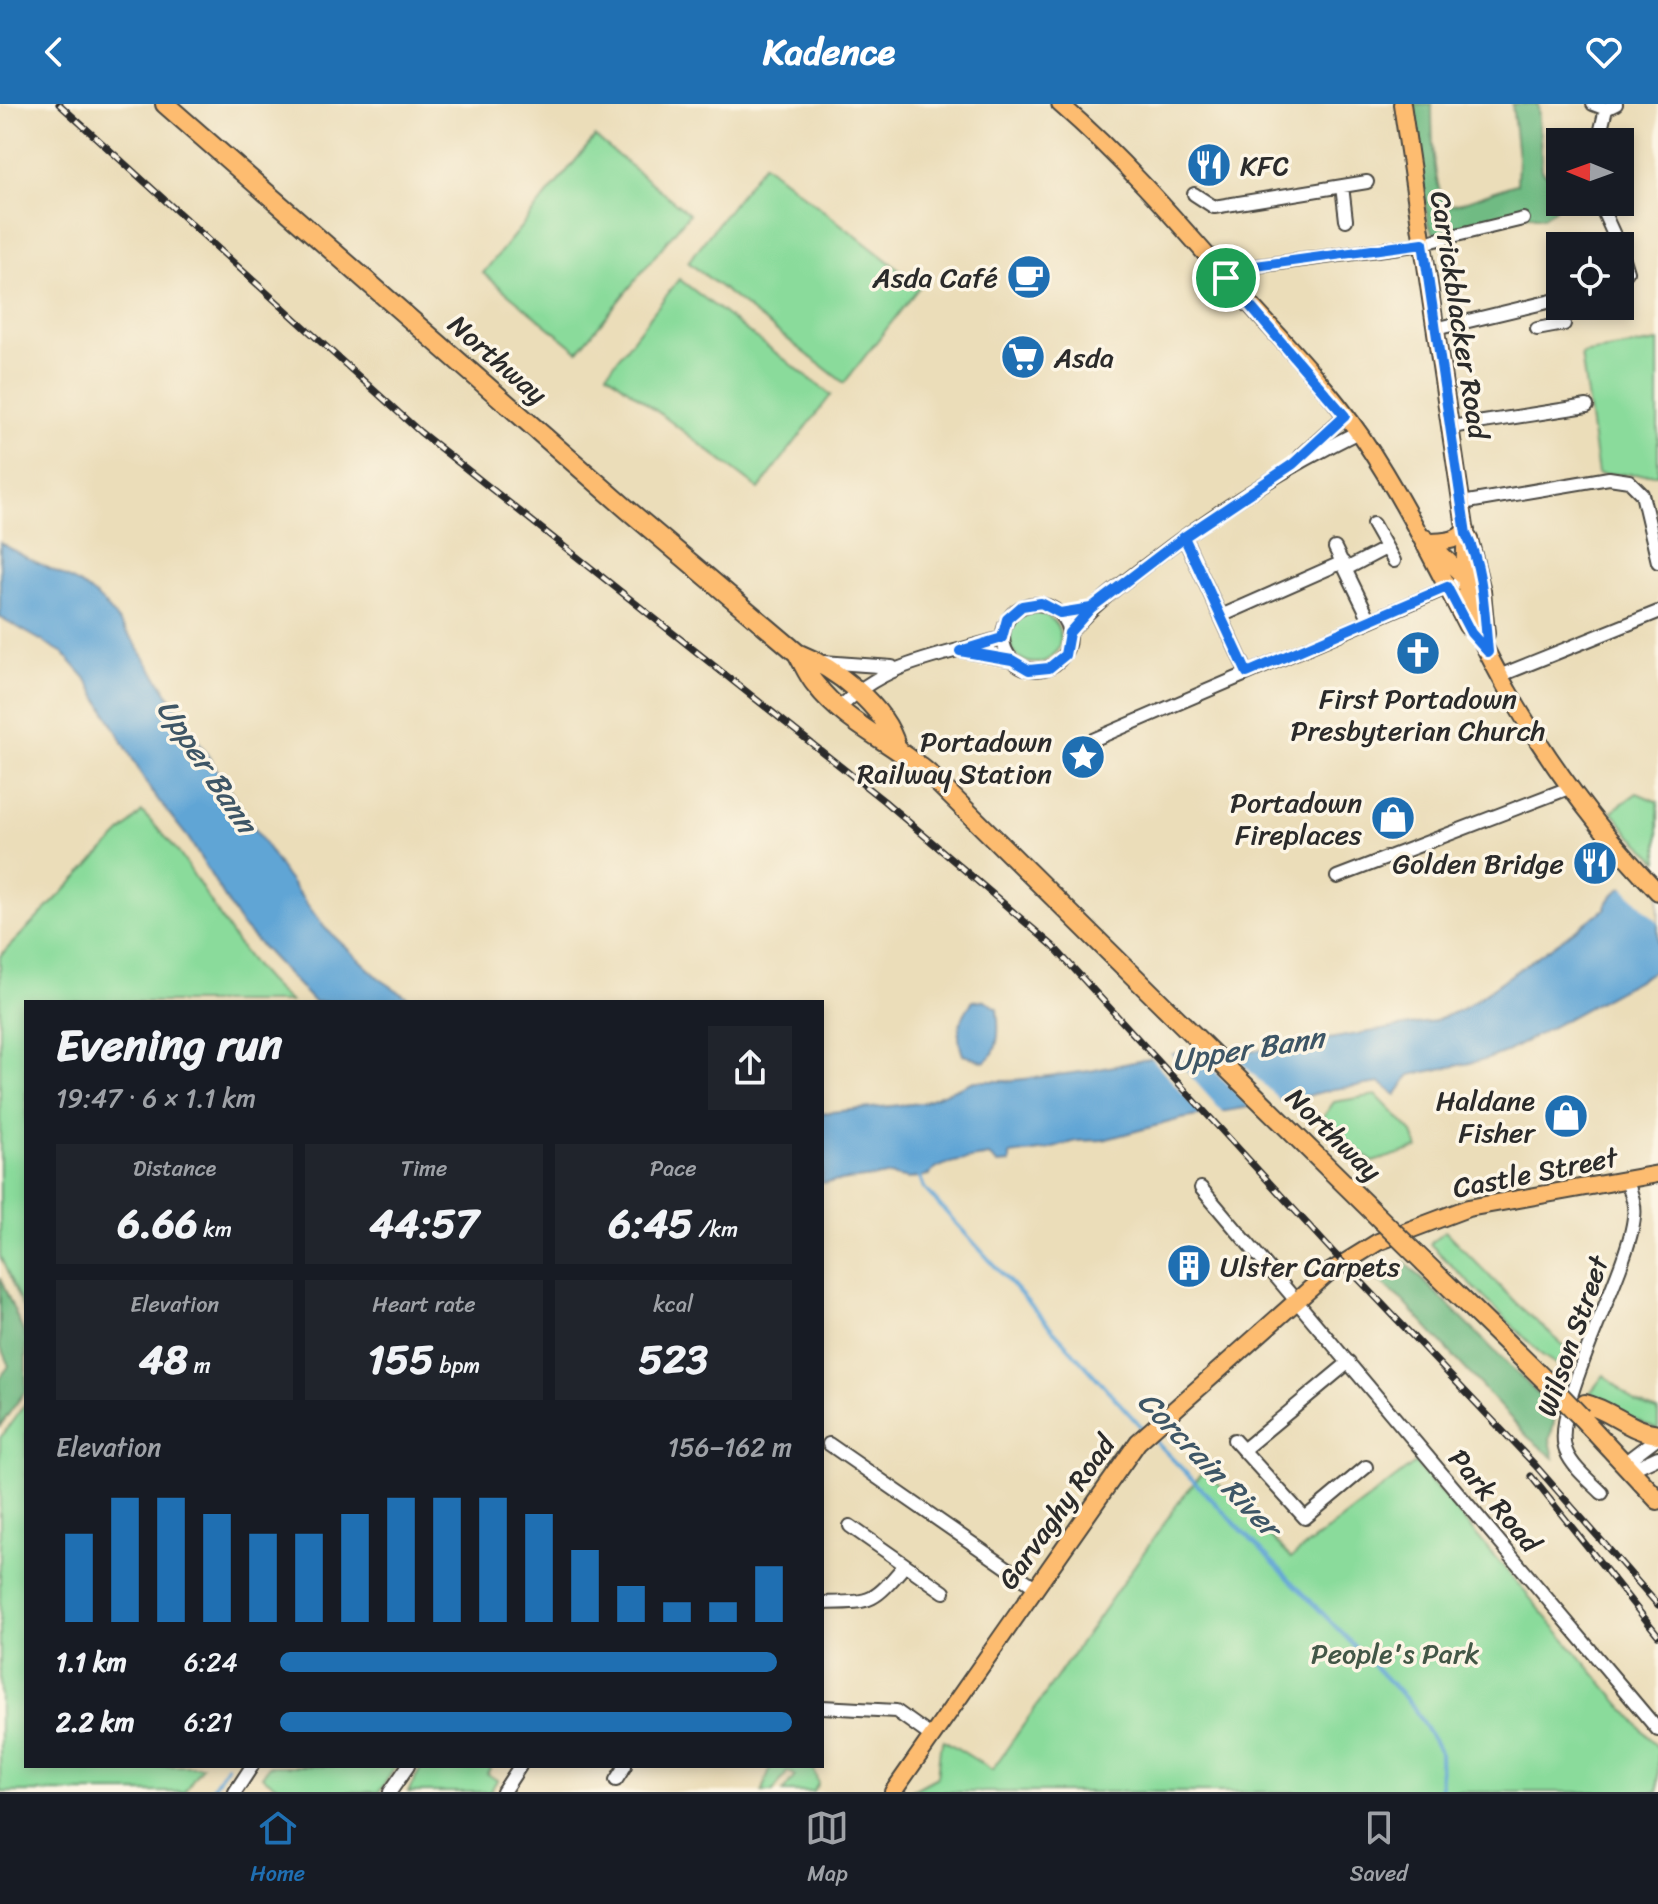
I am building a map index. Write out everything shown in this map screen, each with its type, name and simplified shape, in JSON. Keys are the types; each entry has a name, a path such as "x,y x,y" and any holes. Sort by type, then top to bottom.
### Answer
{"highway":[{"name":"Northway","path":"165,104 628,510 797,653 820,662 855,692 891,726 896,746"},
{"name":"Northway","path":"797,653 816,686 876,738 896,746 1561,1396 1583,1411 1627,1467 1658,1500"},
{"path":"1583,1411 1601,1408 1632,1428 1658,1435"}],"main road":[{"path":"1060,104 1104,144 1226,278 1358,432 1471,633 1488,652"},
{"name":"Carrickblacker Road","path":"1402,104 1466,532 1465,580"},
{"path":"1415,529 1465,580 1482,591"},
{"path":"1430,542 1449,541 1466,532"},
{"name":"Carrickblacker Road","path":"1466,532 1474,551 1482,591 1488,652"},
{"path":"1465,580 1469,605 1499,676 1569,788 1622,857 1658,892"},
{"name":"Castle Street","path":"1422,1223 1511,1198 1658,1174"},
{"name":"Garvaghy Road","path":"893,1792 1138,1442 1296,1299 1364,1250 1422,1223"}],"street":[{"path":"1601,128 1605,106"},
{"path":"1194,194 1214,207 1367,182"},
{"path":"1342,186 1346,220"},
{"path":"1226,278 1241,268 1423,243 1523,219"},
{"path":"1435,329 1546,304"},
{"path":"1549,320 1550,327"},
{"path":"1451,427 1587,406"},
{"path":"1293,464 1345,416"},
{"path":"960,651 1012,660 1029,670 1049,668 1065,655 1069,633 1091,608 1184,537 1293,464 1358,432"},
{"path":"1462,503 1609,478 1629,481 1642,494 1658,562"},
{"path":"1373,524 1394,561"},
{"path":"1184,537 1247,673"},
{"path":"1335,548 1370,620"},
{"path":"1221,616 1386,548"},
{"path":"1088,742 1465,580"},
{"path":"1012,660 1002,638 1007,619 1022,606 1041,603 1060,613 1091,608"},
{"path":"1499,676 1658,612"},
{"path":"1060,613 1069,633"},
{"path":"840,708 855,692 900,667 940,653 960,651 1002,638"},
{"path":"820,662 900,667"},
{"path":"1337,877 1569,788"},
{"name":"Wilson Street","path":"1602,1493 1567,1455 1563,1440 1580,1374 1631,1236 1635,1215 1627,1181"},
{"name":"Park Road","path":"1201,1188 1658,1730"},
{"path":"1349,1362 1239,1445 1305,1518 1366,1467"},
{"path":"1627,1467 1658,1435"},
{"path":"829,1444 1035,1587"},
{"path":"1627,1467 1658,1457"},
{"path":"850,1526 944,1592"},
{"path":"824,1603 866,1602 878,1597 905,1565"},
{"path":"824,1707 896,1711 931,1736"},
{"path":"235,1792 251,1768"},
{"path":"390,1792 407,1768"},
{"path":"503,1792 519,1768"},
{"path":"616,1780 624,1768"}],"green space":[{"path":"1412,104 1432,104 1436,173 1447,206 1517,184 1518,157 1512,104 1538,104 1542,171 1546,176 1546,215 1514,213 1496,223 1434,234 1428,224"},
{"path":"595,137 689,214 578,351 483,273"},
{"path":"764,164 920,286 844,383 688,262"},
{"path":"679,279 831,395 759,489 607,373"},
{"path":"1658,342 1658,474 1598,474 1581,354"},
{"path":"1035,613 1053,620 1060,638 1053,656 1035,663 1017,656 1010,638 1017,620"},
{"path":"1637,793 1658,802 1658,861 1612,811"},
{"path":"142,812 179,853 244,953 288,1000 24,1000 24,1310 0,1256 0,956"},
{"path":"1376,1095 1413,1133 1418,1148 1373,1162 1321,1120 1334,1102"},
{"path":"1445,1231 1518,1305 1569,1350 1573,1366 1565,1370 1542,1355 1430,1244"},
{"path":"1405,1262 1556,1412 1550,1440 1554,1458 1528,1437 1403,1301 1365,1270"},
{"path":"0,1278 24,1333 24,1393 0,1426 0,1378 9,1366 0,1346"},
{"path":"1604,1375 1636,1403 1658,1411 1658,1430 1602,1405 1590,1393"},
{"path":"24,1406 24,1768 201,1768 184,1792 0,1792 0,1438"},
{"name":"People's Park","path":"1415,1463 1658,1748 1658,1792 909,1792 937,1777 940,1748 944,1740 992,1770 1183,1496 1205,1470 1291,1558"},
{"path":"268,1768 395,1768 379,1792 285,1792 262,1776"},
{"path":"421,1768 491,1768 487,1774 497,1780 490,1792 408,1792"},
{"path":"770,1768 814,1768 818,1784 813,1792 783,1792 795,1776 788,1771 773,1792 762,1792"}],"water":[{"name":"Upper Bann","path":"0,542 72,580 104,604 133,640 285,875 325,928 380,979 412,1000 312,1000 242,926 189,839 151,791 88,681 63,653 0,617"},
{"path":"1658,871 1658,969 1508,1051 1485,1060 1410,1075 1396,1095 1380,1083 1333,1089 1295,1099 1181,1119 1103,1140 1076,1141 1047,1150 1010,1155 1010,1163 998,1164 989,1156 949,1163 929,1175 909,1179 889,1175 824,1183 824,1113 921,1103 974,1081 1007,1081 1090,1071 1177,1053 1186,1064 1190,1061 1190,1052 1264,1050 1434,1021 1464,1008 1605,909 1613,895 1634,881"},
{"path":"985,1000 997,1008 998,1030 994,1051 985,1062 963,1055 959,1033 964,1014 973,1001"}],"pier":[{"path":"1658,867 1658,922 1622,886 1627,880"},
{"path":"1225,1046 1284,1105 1254,1111 1191,1048"},
{"path":"1167,1050 1226,1116 1205,1119 1147,1053"}],"waterway":[{"name":"Corcrain River","path":"920,1177 924,1188 1143,1429"},
{"name":"Corcrain River","path":"1149,1435 1412,1705 1440,1752 1441,1792"},
{"path":"210,1792 226,1768"}],"railway":[{"path":"59,104 420,432 884,801 1053,946 1333,1252 1535,1465 1658,1605"},
{"path":"1531,1476 1658,1635"}],"place":[{"name":"KFC","path":"1209,165"},
{"name":"Asda Café","path":"1029,277"},
{"name":"Asda","path":"1023,357"},
{"name":"First Portadown Presbyterian Church","path":"1418,653"},
{"name":"Portadown Railway Station","path":"1083,757"},
{"name":"Portadown Fireplaces","path":"1393,818"},
{"name":"Golden Bridge","path":"1595,863"},
{"name":"Haldane Fisher","path":"1566,1116"},
{"name":"Ulster Carpets","path":"1189,1266"}],"route":[{"path":"1226,278 1241,268 1423,243 1466,534 1474,551 1482,591 1488,652 1471,633 1447,587 1247,673 1184,537 1091,608 1069,633 1065,655 1049,668 1029,670 1012,660 960,651 1002,638 1007,619 1014,611 1031,603 1050,606 1060,613 1091,608 1184,537 1210,518 1293,464 1345,416 1226,278"}]}
